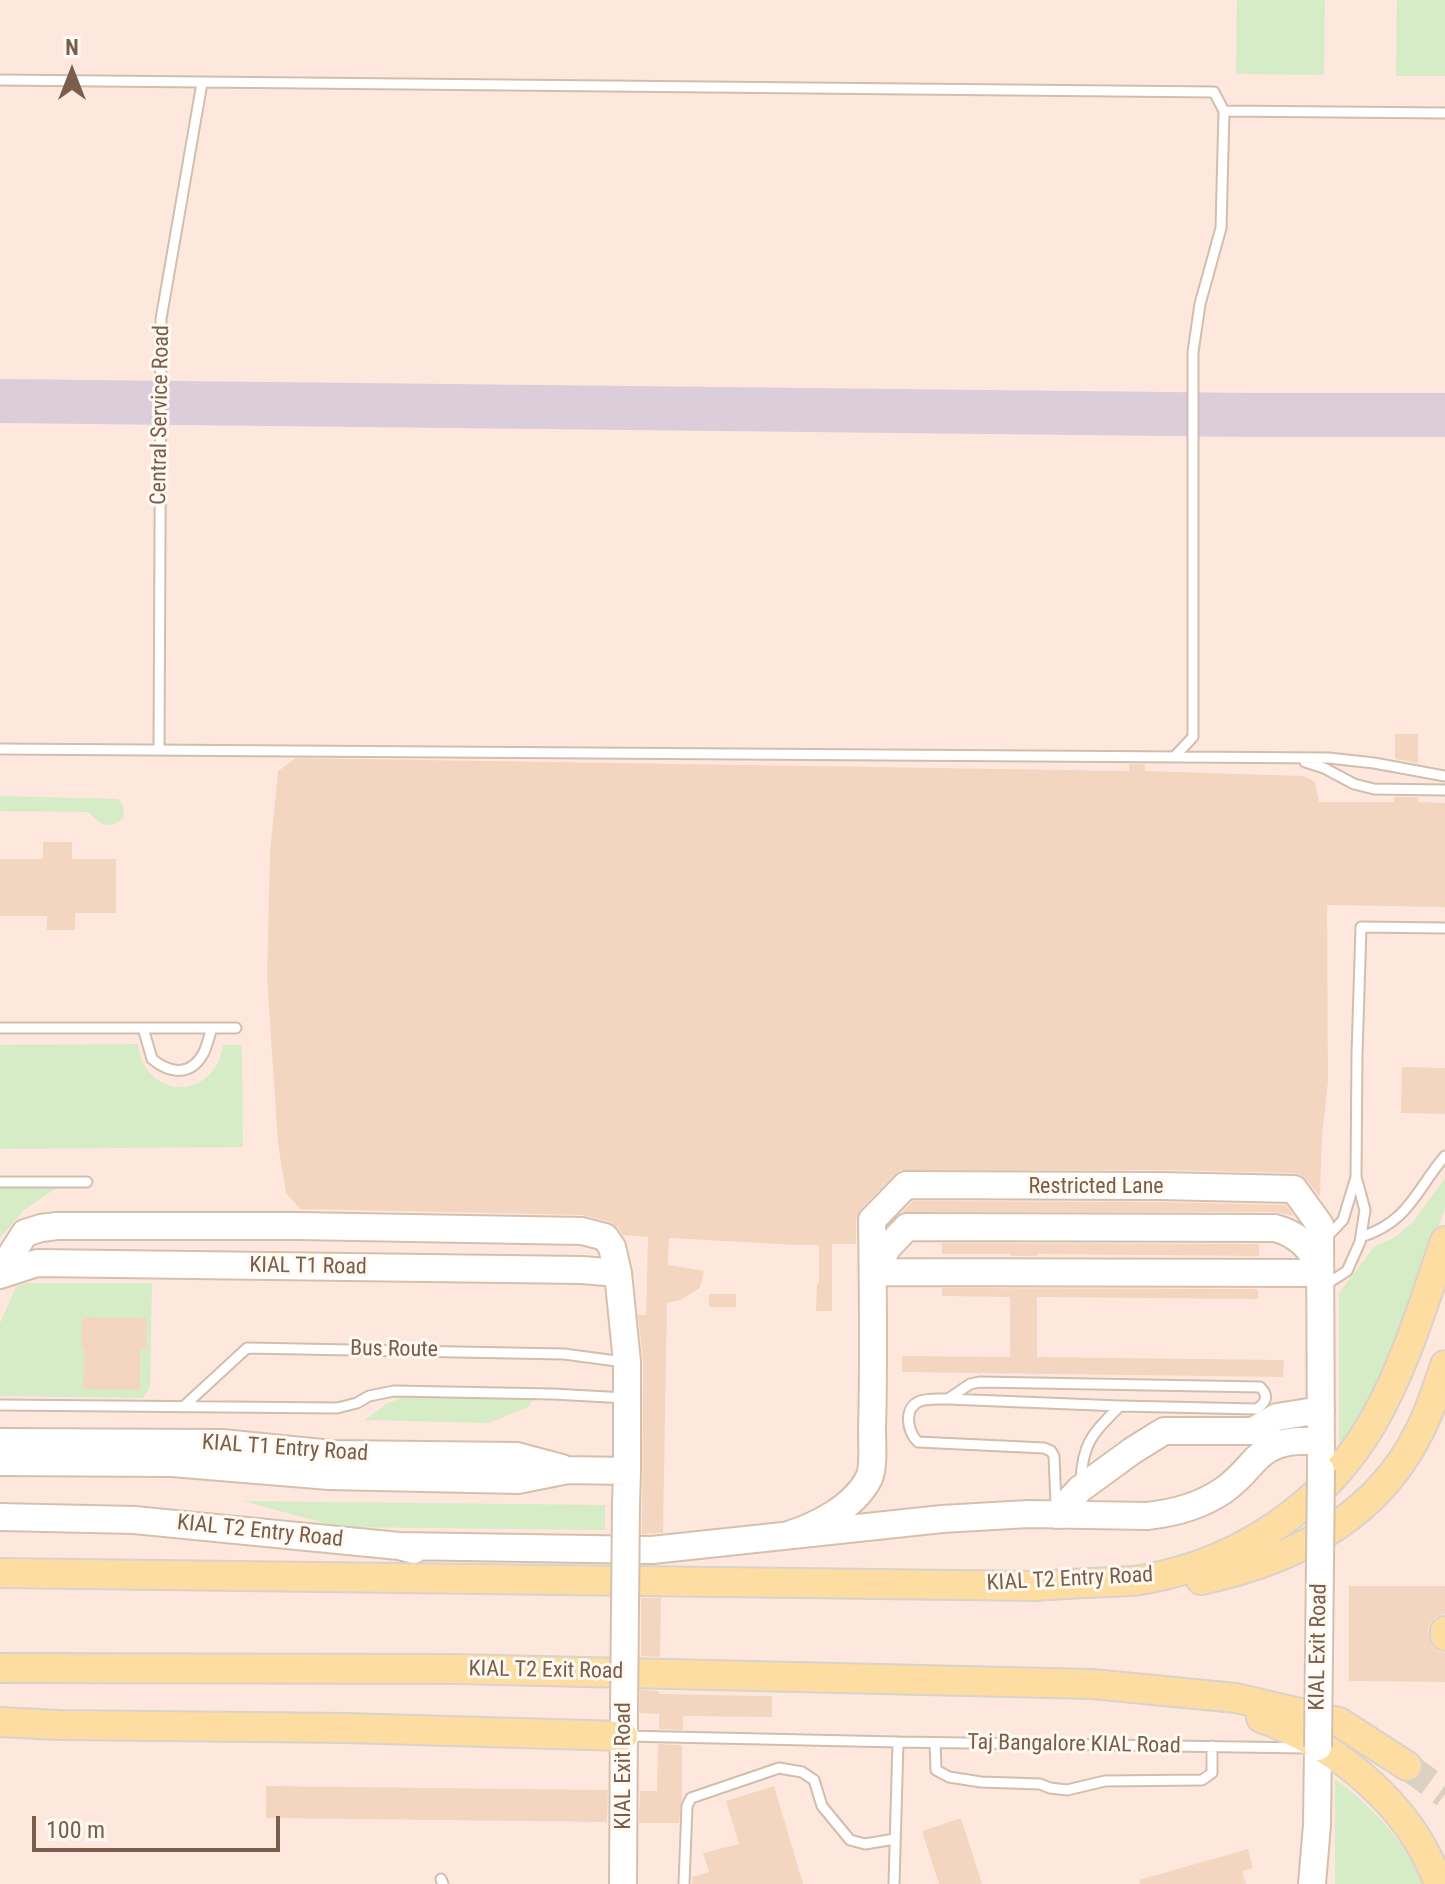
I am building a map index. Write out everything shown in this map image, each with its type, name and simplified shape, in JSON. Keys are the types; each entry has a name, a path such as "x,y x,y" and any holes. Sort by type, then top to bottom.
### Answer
{"main road":[{"name":"Restricted Lane","path":"873,1272 872,1220 906,1185 1294,1189 1320,1225 1321,1410"},
{"name":"KIAL T1 Road","path":"57,1226 582,1231 605,1237 615,1260 582,1270 37,1263 0,1273 25,1233 57,1226"},
{"path":"785,1536 832,1516 860,1491 871,1476 873,1272 888,1247 907,1227 1275,1228 1303,1242 1314,1256 1320,1280 873,1272"},
{"name":"KIAL T2 Entry Road","path":"0,1573 1037,1586 1142,1580 1185,1570 1252,1541 1299,1508 1341,1468 1374,1421 1405,1356 1445,1241"},
{"path":"615,1260 627,1362 627,1471"},
{"path":"1037,1586 1123,1588 1191,1582 1256,1565 1309,1543 1350,1517 1383,1486 1408,1452 1427,1415 1445,1365"},
{"path":"1056,1515 1080,1489 1164,1431 1253,1431 1277,1417 1321,1410"},
{"name":"KIAL Exit Road","path":"1312,1884 1317,1825 1321,1410"},
{"path":"399,1546 652,1550 942,1519 1147,1516 1182,1510 1213,1497 1239,1478 1257,1458 1286,1441 1321,1441"},
{"name":"KIAL T1 Entry Road","path":"0,1442 222,1443 332,1454 517,1456 568,1470"},
{"name":"KIAL T1 Entry Road","path":"0,1462 172,1463 329,1476 518,1480 568,1470 627,1471"},
{"name":"KIAL Exit Road","path":"623,1884 627,1471"},
{"name":"KIAL T2 Entry Road","path":"0,1517 134,1520 399,1546 515,1581 652,1550"},
{"name":"KIAL T2 Exit Road","path":"0,1668 457,1669 1092,1684 1236,1698 1339,1722 1407,1766"},
{"name":"KIAL T2 Exit Road","path":"1092,1684 1262,1718 1310,1739 1353,1769 1390,1805 1416,1840 1439,1884"},
{"path":"0,1722 346,1728 624,1723"}],"lane":[{"path":"0,80 1214,92 1224,111 1221,228 1200,304 1193,352 1193,737 1174,757"},
{"name":"Central Service Road","path":"159,750 161,319 202,83"},
{"path":"1224,111 1445,113"},
{"path":"0,749 1329,758 1445,776"},
{"path":"1290,758 1374,789 1445,790"},
{"path":"1320,1280 1347,1271 1361,1237 1365,1210 1356,1177 1361,927 1445,928"},
{"path":"0,1028 236,1028"},
{"path":"143,1028 152,1059 170,1070 184,1071 203,1055 212,1028"},
{"path":"1361,1237 1385,1227 1405,1212 1445,1156"},
{"path":"1320,1244 1343,1220 1356,1177"},
{"path":"0,1182 87,1182"},
{"name":"Bus Route","path":"183,1407 247,1348 564,1354 627,1362"},
{"path":"948,1399 970,1384 980,1382 1260,1387 1264,1391 1266,1398 1263,1405 1256,1409 948,1399 918,1402 912,1409 908,1420 910,1434 918,1442 1044,1448 1051,1451 1054,1456 1056,1515"},
{"name":"Bus Route","path":"0,1405 337,1408 394,1391 627,1398"},
{"path":"1080,1489 1085,1449 1092,1435 1120,1406"},
{"name":"Taj Bangalore KIAL Road","path":"624,1723 898,1742 1318,1748"},
{"path":"894,1884 898,1742"},
{"name":"Taj Bangalore KIAL Road","path":"935,1743 936,1770 949,1777 981,1782 1040,1784 1067,1790 1105,1781 1202,1780 1212,1773 1212,1746"},
{"path":"684,1884 687,1806 691,1798 779,1768 802,1772 814,1780 822,1806 850,1840 865,1844 895,1839"}],"shaded area":[{"path":"0,0 1445,0 1445,1884 0,1884"}],"green space":[{"path":"1237,0 1325,0 1324,75 1236,74"},
{"path":"1397,0 1445,0 1445,76 1396,76"},
{"path":"0,796 118,799 123,805 124,818 109,825 101,823 88,812 0,811"},
{"path":"138,1044 143,1063 153,1076 166,1084 180,1087 195,1084 208,1076 218,1063 223,1045 242,1045 243,1147 0,1149 0,1045"},
{"path":"1445,1178 1445,1207 1432,1249 1372,1406 1339,1447 1339,1293 1375,1246 1394,1238 1413,1222"},
{"path":"0,1188 56,1188 23,1211 0,1238"},
{"path":"26,1283 152,1283 150,1387 143,1398 0,1396 0,1323 16,1287"},
{"path":"408,1395 534,1398 528,1407 489,1423 365,1420 386,1404"},
{"path":"243,1501 605,1505 605,1530 339,1527"},
{"path":"1335,1779 1387,1826 1427,1884 1335,1884"}],"building":[{"path":"1395,734 1418,734 1418,763 1395,759"},
{"path":"296,758 1129,771 1129,764 1145,764 1145,771 1304,776 1315,782 1319,802 1394,802 1394,797 1418,797 1418,802 1445,803 1445,907 1327,905 1328,1082 1320,1197 1306,1179 1294,1173 900,1170 860,1210 856,1220 856,1244 832,1244 832,1311 816,1311 819,1245 669,1238 668,1265 704,1271 700,1288 680,1300 667,1303 663,1533 642,1534 643,1362 638,1315 646,1315 648,1237 623,1235 610,1222 583,1215 300,1209 286,1193 278,1144 267,977 270,852 278,771"},
{"path":"43,842 72,842 72,859 116,859 116,913 75,913 75,930 47,930 47,916 0,916 0,859 43,859"},
{"path":"1402,1067 1445,1068 1445,1114 1401,1113"},
{"path":"913,1201 1286,1205 1294,1216 1275,1212 902,1212"},
{"path":"942,1243 1259,1244 1259,1256 942,1254"},
{"path":"942,1288 1258,1289 1258,1299 1037,1297 1037,1357 1284,1360 1283,1377 902,1372 902,1356 1010,1357 1010,1297 942,1296"},
{"path":"709,1294 736,1294 736,1307 709,1307"},
{"path":"82,1317 147,1318 146,1348 140,1348 140,1390 83,1389"},
{"path":"1349,1586 1445,1586 1445,1614 1430,1623 1428,1631 1431,1645 1445,1653 1445,1682 1349,1681"},
{"path":"641,1598 661,1598 660,1657 641,1656"},
{"path":"640,1690 659,1691 659,1694 772,1696 772,1717 683,1716 683,1730 659,1729 659,1714 639,1713"},
{"path":"658,1744 682,1745 679,1823 639,1823 640,1791 657,1791"},
{"path":"266,1786 608,1790 607,1822 266,1818"},
{"path":"774,1786 803,1884 692,1884 692,1877 709,1872 703,1853 739,1844 726,1801"},
{"path":"961,1818 982,1884 939,1884 922,1831"},
{"path":"1248,1849 1253,1868 1242,1871 1246,1884 1140,1884 1139,1880"}],"taxiway":[{"path":"0,401 1445,415"}],"tunnel":[{"path":"1407,1766 1445,1794"}]}
